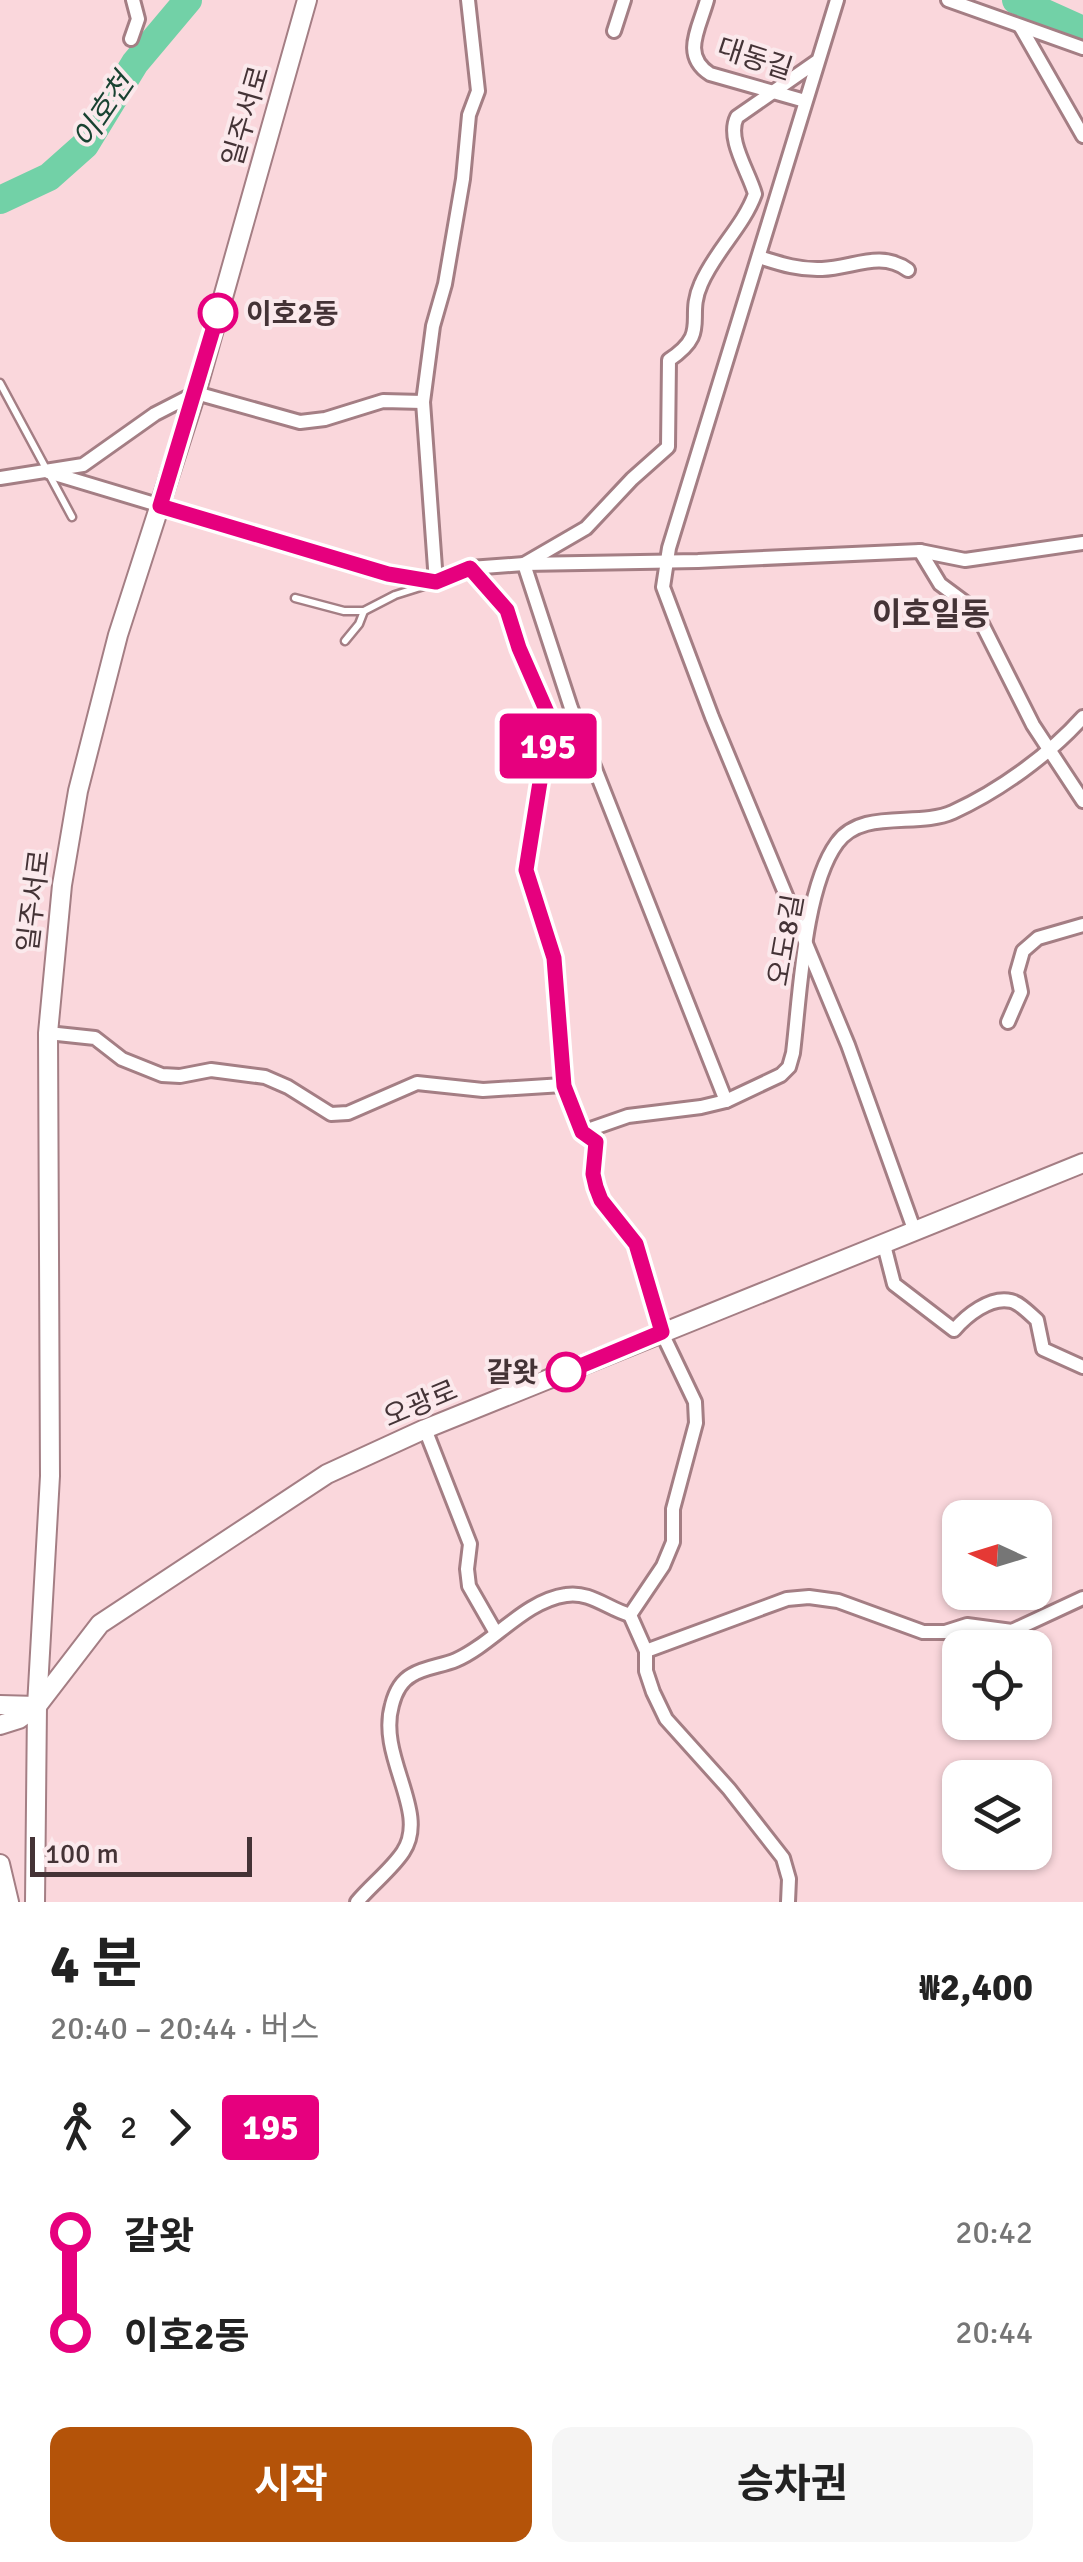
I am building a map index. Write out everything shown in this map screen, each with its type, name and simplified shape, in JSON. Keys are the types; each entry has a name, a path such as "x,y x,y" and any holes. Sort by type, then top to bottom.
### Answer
{"main road":[{"name":"일주서로","path":"34,1902 37,1706 50,1476 48,1033 60,902 78,791 118,636 196,393 308,0"},
{"name":"오광로","path":"37,1706 100,1624 328,1474 662,1332 1083,1164"},
{"path":"0,1705 37,1706"},
{"path":"0,1725 19,1719 37,1706"},
{"path":"0,1864 9,1902"}],"street":[{"path":"131,39 138,19 134,0"},
{"path":"436,582 423,402 433,326 445,284 464,178 469,115 478,90 468,0"},
{"path":"614,32 624,0"},
{"name":"대동길","path":"706,0 692,52 697,66 710,74 804,101"},
{"path":"837,0 666,562 662,588 848,1044 916,1232"},
{"path":"948,0 1083,48"},
{"path":"1020,26 1083,136"},
{"path":"524,564 586,528 632,478 668,447 668,360 686,348 694,336 698,288 754,198 748,169 733,137 733,124 737,117 816,62"},
{"path":"754,198 775,203"},
{"path":"759,257 793,268 826,269 876,259 900,264 908,270"},
{"path":"0,478 48,472 94,460 155,414 196,393 300,422 326,420 383,400 423,402"},
{"path":"48,472 388,574 436,582 470,568 524,564 920,551 965,560 1083,543"},
{"path":"920,551 940,584 975,610 1032,726 1083,801"},
{"path":"524,564 571,708 726,1101"},
{"path":"470,568 507,610 550,719 526,870 554,958 564,1086 582,1132 596,1142 593,1174 601,1200 636,1244 662,1332 695,1402 696,1424 673,1510 673,1542 663,1566 630,1615"},
{"name":"오도8길","path":"582,1132 628,1116 726,1101 781,1075 789,1067 806,946 827,860 848,832 884,821 930,819 951,813 1002,783 1066,737 1083,717"},
{"path":"1008,1022 1021,992 1016,972 1022,951 1038,938 1083,926"},
{"path":"48,1033 95,1038 122,1059 162,1075 212,1070 265,1078 331,1114 348,1113 416,1083 483,1090 564,1086"},
{"path":"884,1245 894,1284 954,1330 983,1306 1013,1301 1038,1320 1043,1349 1083,1367"},
{"path":"425,1430 470,1544 466,1569 469,1586 496,1633"},
{"path":"357,1902 403,1852 411,1833 412,1814 391,1756 386,1726 400,1686 411,1675 456,1660 562,1595 583,1594 630,1615"},
{"path":"646,1651 786,1599 838,1601 923,1632 945,1632 967,1626 1012,1631 1083,1598"},
{"path":"630,1615 646,1651 652,1692 666,1719 729,1789 783,1858 789,1879 788,1902"}],"lane":[{"path":"0,383 72,517"},
{"path":"294,598 344,611 364,611 394,595 436,582"},
{"path":"346,641 364,611"}],"waterway":[{"name":"이호천","path":"0,200 49,177 85,145 135,63 188,0"},
{"name":"이호천","path":"1016,0 1083,30"}],"bus line":[{"name":"195","path":"218,313 160,506 388,574 436,582 470,568 507,610 550,719 526,870 554,958 564,1086 582,1132 596,1142 596,1187 601,1200 636,1244 662,1332 566,1372"}],"place":[{"name":"이호2동","path":"218,313"},
{"name":"갈왓","path":"566,1372"}],"district":[{"name":"이호일동","path":"931,614"}]}
